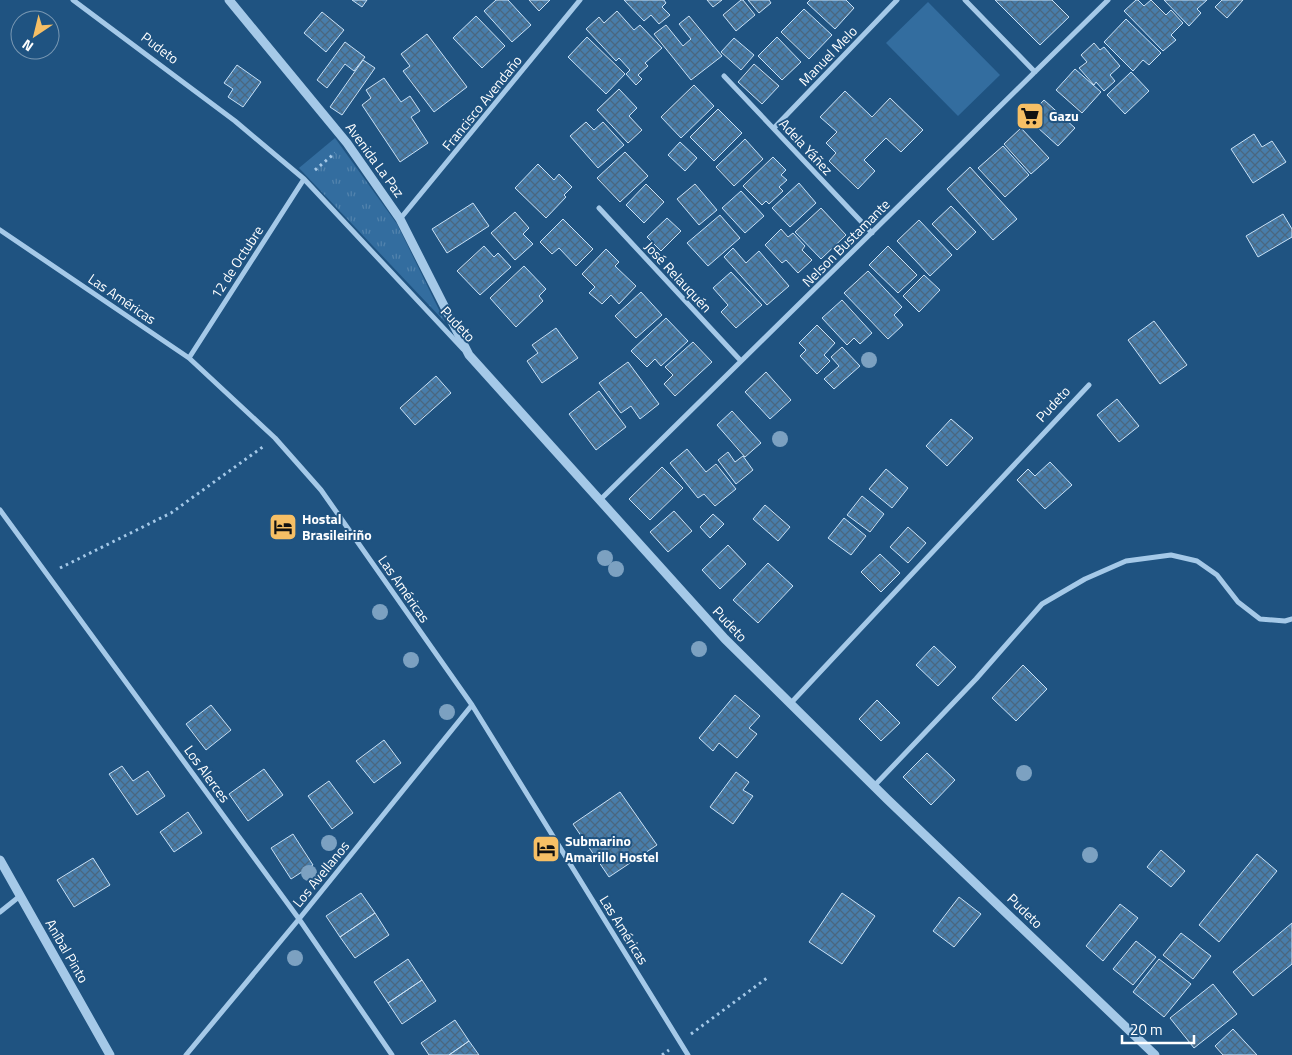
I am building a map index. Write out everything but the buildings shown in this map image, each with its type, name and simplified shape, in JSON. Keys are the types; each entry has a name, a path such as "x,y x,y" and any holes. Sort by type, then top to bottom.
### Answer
{"street":[{"name":"Pudeto","path":"73,0 235,121 304,179 469,355 725,639 874,786 1155,1055"},
{"name":"Avenida La Paz","path":"230,0 347,143 400,219 469,355"},
{"name":"Francisco Avendaño","path":"400,219 580,0"},
{"name":"Manuel Melo","path":"774,128 898,0"},
{"path":"966,0 1035,72"},
{"name":"Nelson Bustamante","path":"599,501 1108,0"},
{"name":"Adela Yáñez","path":"724,76 872,233"},
{"name":"12 de Octubre","path":"189,358 304,179"},
{"name":"José Relauquén","path":"599,208 741,361"},
{"name":"Las Américas","path":"1,233 189,358 275,438 321,490 472,706 688,1055"},
{"name":"Pudeto","path":"790,704 1089,385"},
{"name":"Los Alerces","path":"0,510 299,920 392,1055"},
{"path":"874,786 976,679 1042,604 1085,579 1126,562 1171,555 1197,561 1218,575 1238,602 1260,619 1285,621 1292,619"},
{"name":"Los Avellanos","path":"186,1055 299,920 472,706"},
{"name":"Aníbal Pinto","path":"0,860 110,1055"},
{"path":"0,912 20,896"}],"path":[{"path":"304,179 347,143"},
{"path":"48,574 171,513 275,438"},
{"path":"662,1055 767,978"}],"green space":[{"path":"928,2 1000,75 958,116 886,43"},
{"path":"335,138 397,224 445,322 299,168"}],"place":[{"name":"Gazu","path":"1030,116"},
{"name":"Hostal Brasileiriño","path":"283,527"},
{"name":"Submarino Amarillo Hostel","path":"546,849"}]}
